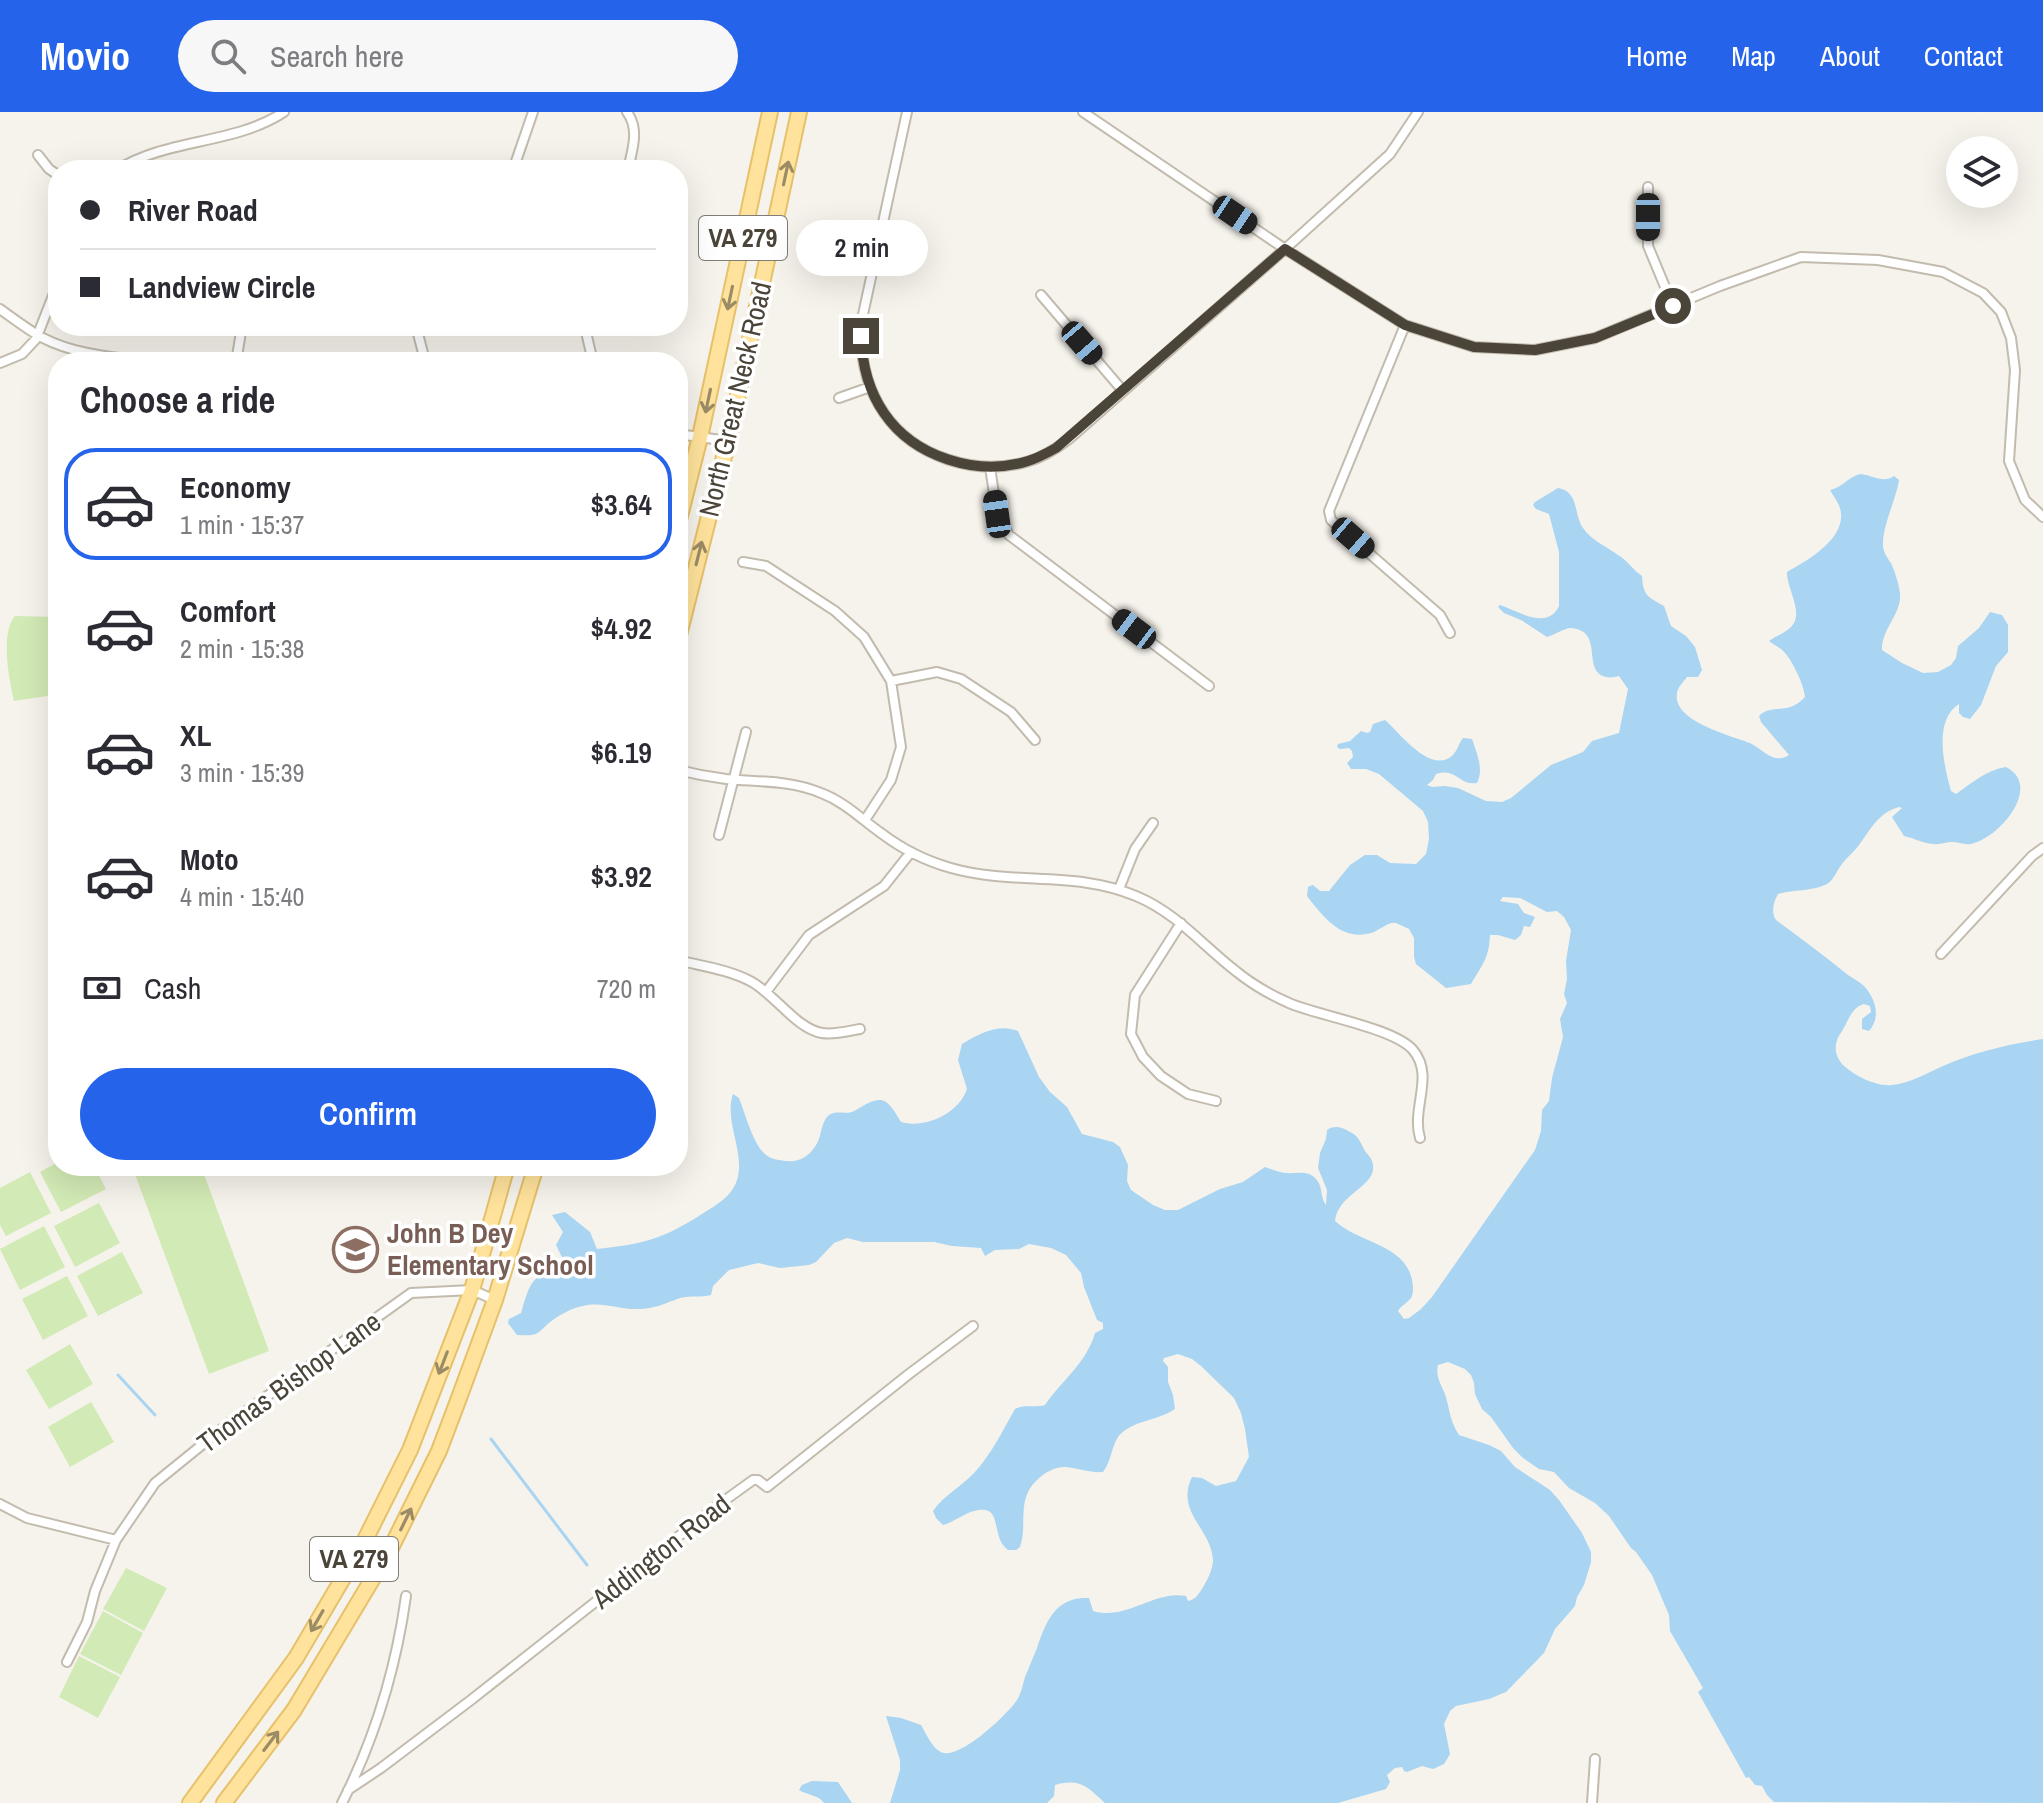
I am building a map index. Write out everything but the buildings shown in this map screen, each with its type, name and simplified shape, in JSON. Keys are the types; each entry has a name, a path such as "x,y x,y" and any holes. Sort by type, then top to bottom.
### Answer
{"main road":[{"name":"North Great Neck Road","path":"688,484 770,112"},
{"name":"North Great Neck Road","path":"688,599 728,441 799,112"},
{"name":"VA 279","path":"190,1803 296,1658 362,1546 410,1450 472,1290 504,1176"},
{"name":"VA 279","path":"224,1803 294,1710 391,1548 439,1451 495,1300 533,1176"}],"street":[{"path":"137,160 257,127 284,112"},
{"path":"516,160 533,112"},
{"path":"627,112 635,129 630,160"},
{"path":"907,112 862,319 861,353 870,387 893,425 922,447 958,463 990,467 1027,462 1056,448 1390,154 1418,112"},
{"path":"1083,112 1285,249 1405,325 1474,347 1535,350 1595,338 1720,286 1801,257 1878,260 1943,272 1983,293 2001,312 2011,338 2015,370 2009,461 2025,500 2043,517"},
{"path":"38,155 48,168"},
{"path":"1648,187 1648,246 1673,306"},
{"path":"1041,295 1123,391"},
{"path":"0,363 22,354 30,347 48,308"},
{"path":"0,309 37,335 80,352"},
{"path":"1405,325 1329,511 1331,520 1440,615 1450,633"},
{"path":"839,398 870,387"},
{"path":"688,435 728,441"},
{"path":"990,467 997,514 1009,535 1209,686"},
{"path":"743,562 766,566 835,611 864,637 891,681 901,747 891,780 865,820"},
{"path":"891,681 937,672 961,679 1011,712 1035,740"},
{"path":"719,835 746,732"},
{"path":"688,772 803,787 835,799 911,852 940,864 1010,877 1088,882 1119,889 1160,908 1236,972 1268,993 1292,1004 1394,1037 1411,1048 1422,1070 1417,1114 1420,1138"},
{"path":"1119,889 1135,849 1153,823"},
{"path":"1941,954 2043,848"},
{"path":"766,992 809,935 884,886 911,852"},
{"path":"1181,923 1135,995 1131,1034 1143,1057 1161,1076 1188,1094 1216,1101"},
{"path":"688,962 733,973 766,992 810,1030 828,1033 860,1029"},
{"name":"Thomas Bishop Lane","path":"67,1662 87,1622 95,1591 116,1540 155,1483 224,1427 411,1293 472,1290 495,1300"},
{"name":"Addington Road","path":"348,1790 471,1700 717,1506 753,1480 767,1487 973,1326"},
{"path":"0,1504 27,1518 116,1540"},
{"path":"342,1803 370,1740 389,1683 406,1596"},
{"path":"1592,1803 1595,1759"}],"green space":[{"path":"15,616 48,617 47,696 14,701 8,669 10,624"},
{"path":"48,1168 48,1176 99,1176 106,1189 61,1212 40,1172"},
{"path":"30,1172 51,1213 6,1236 0,1225 0,1188"},
{"path":"136,1176 205,1176 269,1351 209,1374"},
{"path":"99,1203 120,1243 75,1267 54,1226"},
{"path":"44,1226 65,1267 20,1290 0,1249"},
{"path":"122,1252 143,1293 98,1316 77,1276"},
{"path":"67,1276 88,1316 43,1340 22,1299"},
{"path":"70,1344 93,1384 49,1409 26,1370"},
{"path":"91,1402 114,1442 70,1467 48,1427"},
{"path":"126,1568 167,1588 144,1631 103,1609"},
{"path":"103,1611 143,1633 121,1675 80,1654"},
{"path":"79,1656 120,1677 98,1718 59,1697"}],"water":[{"path":"1860,474 1882,479 1894,476 1899,480 1883,546 1896,576 1900,599 1884,637 1882,650 1923,673 1938,672 1951,665 1958,646 1979,628 1990,612 2002,615 2008,625 2008,652 1996,666 1981,705 1970,719 1959,713 1959,704 1951,711 1943,732 1943,744 1951,791 1956,794 1986,774 2006,767 2016,776 2020,786 2019,798 2005,822 1982,840 1971,844 1930,844 1904,836 1892,817 1902,808 1892,810 1876,822 1830,882 1815,888 1778,894 1774,914 1776,920 1862,984 1872,997 1876,1008 1873,1026 1869,1031 1862,1029 1862,1019 1871,1012 1870,1006 1864,1004 1856,1008 1837,1039 1836,1048 1842,1064 1865,1079 1879,1084 1899,1084 1979,1053 2043,1039 2043,1803 1774,1802 1762,1786 1746,1778 1698,1692 1703,1688 1670,1631 1669,1615 1652,1575 1636,1552 1595,1503 1569,1488 1554,1472 1539,1469 1513,1448 1482,1409 1471,1375 1448,1362 1438,1365 1437,1374 1459,1435 1501,1451 1515,1467 1550,1490 1582,1533 1591,1552 1591,1562 1575,1606 1555,1629 1544,1653 1506,1692 1456,1706 1450,1711 1444,1724 1450,1754 1444,1764 1433,1769 1422,1766 1407,1772 1402,1767 1395,1768 1387,1775 1390,1782 1386,1789 1338,1803 1105,1803 1088,1788 1071,1783 1055,1785 1054,1796 1047,1803 890,1803 900,1760 886,1716 921,1725 940,1752 962,1749 984,1734 1017,1700 1044,1629 1060,1606 1078,1598 1089,1598 1093,1611 1105,1613 1163,1597 1186,1596 1188,1601 1197,1595 1204,1586 1213,1560 1211,1549 1191,1510 1188,1489 1192,1477 1202,1478 1216,1486 1236,1481 1249,1457 1241,1413 1234,1398 1192,1359 1178,1354 1164,1358 1175,1409 1123,1431 1103,1472 1061,1467 1040,1477 1027,1496 1020,1547 1008,1550 1002,1544 990,1512 974,1511 943,1525 933,1511 980,1466 1015,1409 1045,1405 1080,1363 1095,1333 1103,1329 1081,1273 1066,1255 1051,1248 1029,1244 1019,1249 995,1250 985,1256 981,1248 934,1242 863,1242 847,1238 834,1243 809,1265 780,1268 758,1263 729,1270 713,1286 711,1295 684,1297 644,1309 597,1304 583,1306 561,1314 536,1334 517,1335 508,1323 509,1319 521,1313 533,1282 557,1267 562,1257 556,1245 563,1232 552,1215 565,1212 590,1232 597,1249 628,1245 664,1235 716,1205 735,1184 739,1168 731,1112 733,1094 739,1098 753,1136 765,1154 779,1160 795,1161 812,1151 825,1120 834,1113 852,1112 877,1100 888,1104 901,1122 911,1124 931,1121 949,1112 967,1089 958,1060 962,1044 1003,1028 1018,1031 1039,1077 1067,1107 1082,1134 1113,1142 1120,1147 1128,1165 1127,1181 1131,1190 1165,1210 1178,1210 1220,1189 1243,1182 1265,1167 1282,1173 1306,1173 1314,1177 1326,1205 1327,1190 1318,1168 1327,1130 1338,1127 1353,1134 1371,1158 1373,1170 1365,1183 1343,1203 1335,1221 1391,1251 1408,1268 1413,1294 1398,1311 1404,1319 1409,1318 1432,1297 1535,1150 1541,1131 1542,1110 1549,1101 1563,1037 1560,1019 1567,1003 1564,994 1571,930 1557,911 1547,912 1520,898 1503,897 1500,901 1518,904 1524,913 1535,917 1530,927 1524,926 1515,940 1490,935 1486,956 1471,984 1446,988 1416,964 1414,938 1409,929 1391,923 1363,935 1335,926 1307,896 1308,887 1313,885 1320,891 1329,891 1350,865 1365,855 1377,855 1390,863 1416,864 1426,854 1429,839 1428,822 1423,811 1379,774 1366,769 1351,769 1347,763 1353,757 1352,751 1349,748 1340,749 1338,744 1350,741 1361,731 1370,732 1373,724 1385,720 1416,750 1435,760 1444,760 1453,755 1463,738 1472,739 1480,767 1477,783 1466,782 1443,772 1436,774 1427,785 1458,788 1486,801 1502,802 1551,765 1583,752 1592,741 1619,733 1628,689 1619,676 1608,677 1599,673 1587,636 1571,628 1547,637 1498,607 1500,605 1523,615 1540,618 1554,613 1559,606 1559,552 1549,514 1533,505 1558,488 1570,494 1586,532 1642,576 1647,595 1664,606 1671,626 1695,647 1702,670 1698,677 1687,677 1678,689 1678,703 1683,712 1704,726 1750,743 1774,757 1784,758 1789,755 1759,716 1769,710 1792,706 1805,697 1789,658 1769,641 1789,629 1795,621 1796,608 1787,572 1831,541 1837,532 1841,513 1830,490"},
{"path":"812,1781 838,1782 852,1803 824,1803 799,1790 802,1785"}],"waterway":[{"path":"118,1375 155,1415"},
{"path":"491,1439 587,1565"}],"place":[{"name":"John B Dey Elementary School","path":"356,1249"}],"route":[{"path":"861,336 861,353 870,387 893,425 905,436 940,456 958,463 990,467 1027,462 1069,439 1285,249 1405,325 1474,347 1535,350 1595,338 1673,306"}]}
